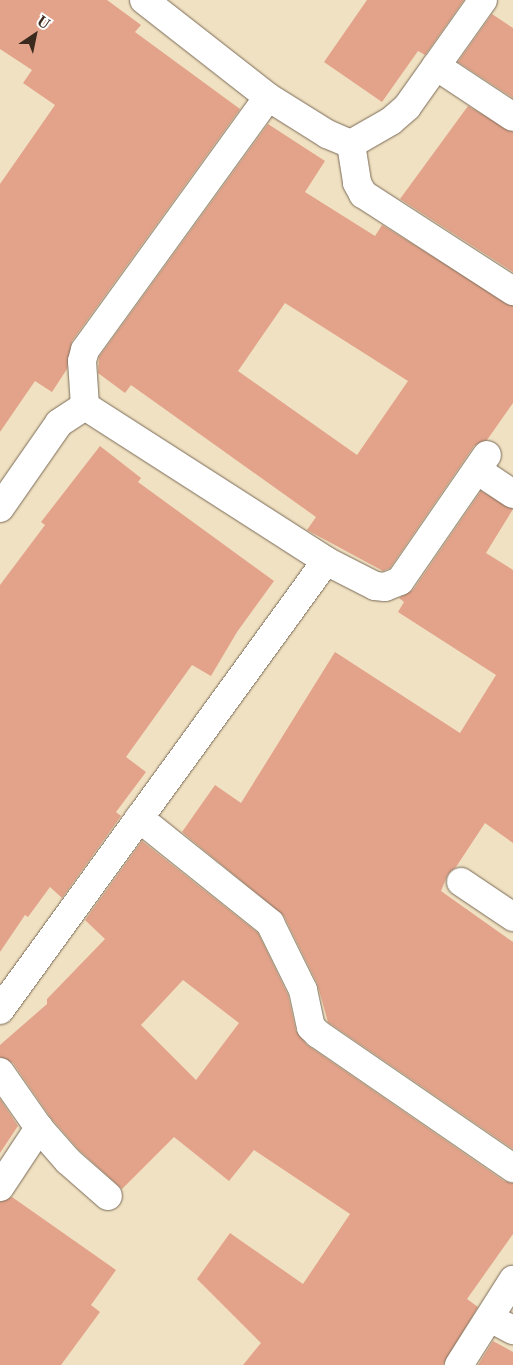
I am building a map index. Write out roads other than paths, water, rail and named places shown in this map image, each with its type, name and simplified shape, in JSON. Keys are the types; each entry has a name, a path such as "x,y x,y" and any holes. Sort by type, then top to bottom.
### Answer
{"street":[{"path":"144,0 268,97 327,134 351,144"},
{"path":"351,144 391,121 407,107 483,0"},
{"path":"436,66 513,117"},
{"path":"85,406 82,361 85,350 268,97"},
{"path":"351,144 356,183 363,194 513,291"},
{"path":"0,508 59,423 85,406"},
{"path":"85,406 326,561 375,586 393,585 400,581 482,463 513,494"},
{"path":"0,1010 326,561"},
{"path":"140,818 270,923 303,990 311,1027 318,1034 513,1168"},
{"path":"462,882 513,917"},
{"path":"0,1072 39,1128 68,1161 108,1196"},
{"path":"0,1187 39,1128"},
{"path":"459,1365 502,1324 513,1280"}]}
